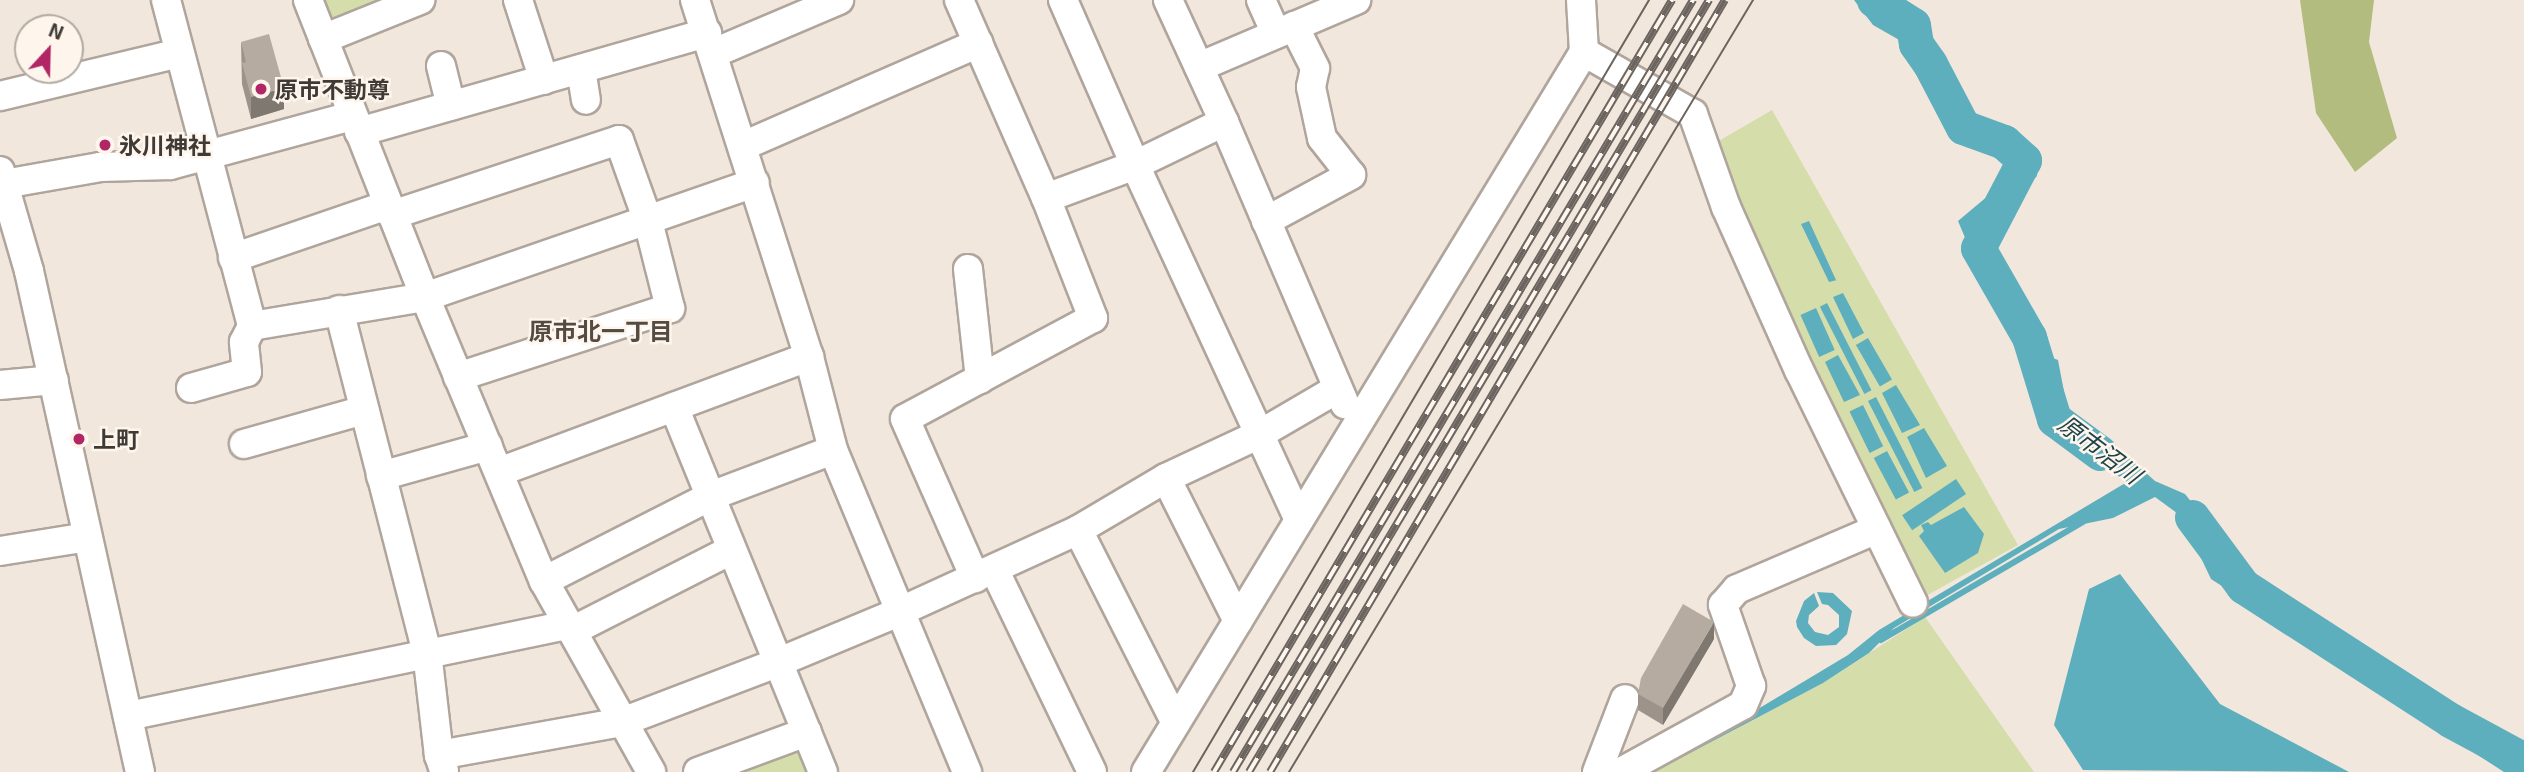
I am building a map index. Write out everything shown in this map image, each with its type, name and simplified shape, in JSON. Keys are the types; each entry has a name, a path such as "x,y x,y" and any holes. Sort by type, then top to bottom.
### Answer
{"street":[{"path":"166,0 204,155 252,326 244,342 247,372 191,388"},
{"path":"307,0 425,297 544,581 651,772"},
{"path":"323,39 420,0"},
{"path":"518,0 544,80"},
{"path":"695,0 711,43 809,357 833,450 898,612 967,772"},
{"path":"141,772 29,271 2,177 100,167 170,165 204,155 452,106 581,69 711,43 839,0"},
{"path":"959,0 1046,198 1093,318 905,419 984,573 1092,772"},
{"path":"1063,0 1135,166 1299,520"},
{"path":"1168,0 1224,122 1337,389 1356,425"},
{"path":"1261,0 1315,68 1311,87 1322,138 1352,175 1266,221"},
{"path":"1199,68 1355,0"},
{"path":"1146,772 1584,51 1581,0"},
{"path":"743,146 979,43"},
{"path":"1584,51 1693,114 1721,195 1800,370 1913,603"},
{"path":"0,96 179,53"},
{"path":"441,66 452,106"},
{"path":"581,69 586,100"},
{"path":"1046,198 1135,166 1224,122"},
{"path":"233,258 620,140 648,221 670,308 458,377"},
{"path":"252,326 425,297 755,183"},
{"path":"968,269 980,379"},
{"path":"339,310 427,652 442,763 622,722 779,662 898,612 1079,530 1166,478 1260,434 1337,389"},
{"path":"499,472 809,357"},
{"path":"0,385 54,380"},
{"path":"674,407 823,772"},
{"path":"244,444 365,410"},
{"path":"382,476 488,446"},
{"path":"544,581 712,496 833,450"},
{"path":"1166,478 1238,621"},
{"path":"1621,772 1743,705 1751,686 1723,605 1737,589 1877,529"},
{"path":"1079,530 1176,723"},
{"path":"0,551 87,537"},
{"path":"128,716 427,652 570,628 731,550"},
{"path":"1597,772 1625,699"},
{"path":"698,772 807,732"}],"green space":[{"path":"316,0 399,0 333,27"},
{"path":"2300,0 2374,0 2369,42 2397,138 2355,172 2316,113"},
{"path":"1772,110 2018,545 1913,603 1705,149"},
{"path":"1925,617 2034,772 1654,772 1823,683"},
{"path":"796,746 802,750 811,772 730,772"}],"water":[{"path":"1854,0 1868,0 1885,21 1932,45 1955,79 1954,102 1972,134 1983,142 2018,148 2033,162 2037,176 1980,230 1987,240 1992,262 2024,334 2042,354 2058,360 2069,418 2094,441 2128,457 2155,481 2185,494 2208,523 2220,548 2222,571 2246,575 2277,591 2286,605 2335,653 2479,739 2524,772 2504,772 2291,634 2259,600 2242,599 2211,579 2181,516 2155,497 2113,518 2059,529 1894,628 1869,653 1823,683 1654,772 1638,772 1753,712 1848,655 1879,630 2127,482 2067,439 2041,369 2025,354 1982,278 1958,221 2014,174 1993,156 1964,146 1936,106 1915,49 1873,25"},
{"path":"1809,221 1837,280 1829,282 1801,224"},
{"path":"1843,293 1864,333 1853,339 1833,297"},
{"path":"1827,303 1871,390 1864,394 1820,307"},
{"path":"1816,308 1835,350 1819,357 1800,315"},
{"path":"1868,338 1892,380 1880,387 1856,345"},
{"path":"1838,355 1860,395 1844,402 1825,362"},
{"path":"1896,385 1920,425 1902,433 1882,393"},
{"path":"1876,397 1922,488 1914,492 1868,401"},
{"path":"1863,405 1883,446 1870,453 1850,412"},
{"path":"1924,428 1947,466 1926,478 1907,437"},
{"path":"1887,451 1909,492 1896,500 1874,458"},
{"path":"1956,479 1966,494 1912,530 1902,515"},
{"path":"1964,507 1984,534 1978,553 1945,573 1919,536 1924,531 1921,525 1928,522 1931,525"},
{"path":"2120,574 2220,704 2349,772 2083,770 2054,725 2089,589"},
{"path":"1817,592 1833,593 1852,611 1847,634 1836,645 1816,646 1804,638 1797,627 1796,621 1804,601 1814,593 1819,606 1809,615 1808,623 1815,632 1828,635 1839,627 1839,615 1828,605 1822,604"}],"building":[{"path":"269,34 284,88 251,97 242,63 246,62 241,42"},
{"path":"1683,604 1714,622 1663,708 1638,694 1641,678"}],"waterway":[{"name":"原市沼川","path":"1874,0 1913,25 1916,44 1930,64 1963,127 2004,142 2024,160 1978,248 2029,337 2054,419 2100,453"},
{"name":"原市沼川","path":"2192,517 2243,586 2450,720 2524,760"},
{"path":"1881,640 2083,522"}],"tram line":[{"path":"1193,772 1649,0"},
{"path":"1289,772 1753,0"}],"railway":[{"path":"1214,772 1672,0"},
{"path":"1233,772 1693,0"},
{"path":"1249,772 1709,0"},
{"path":"1270,772 1725,0"}],"place":[{"name":"原市不動尊","path":"261,89"},
{"name":"氷川神社","path":"105,145"},
{"name":"上町","path":"79,439"}],"district":[{"name":"原市北一丁目","path":"601,331"}]}
